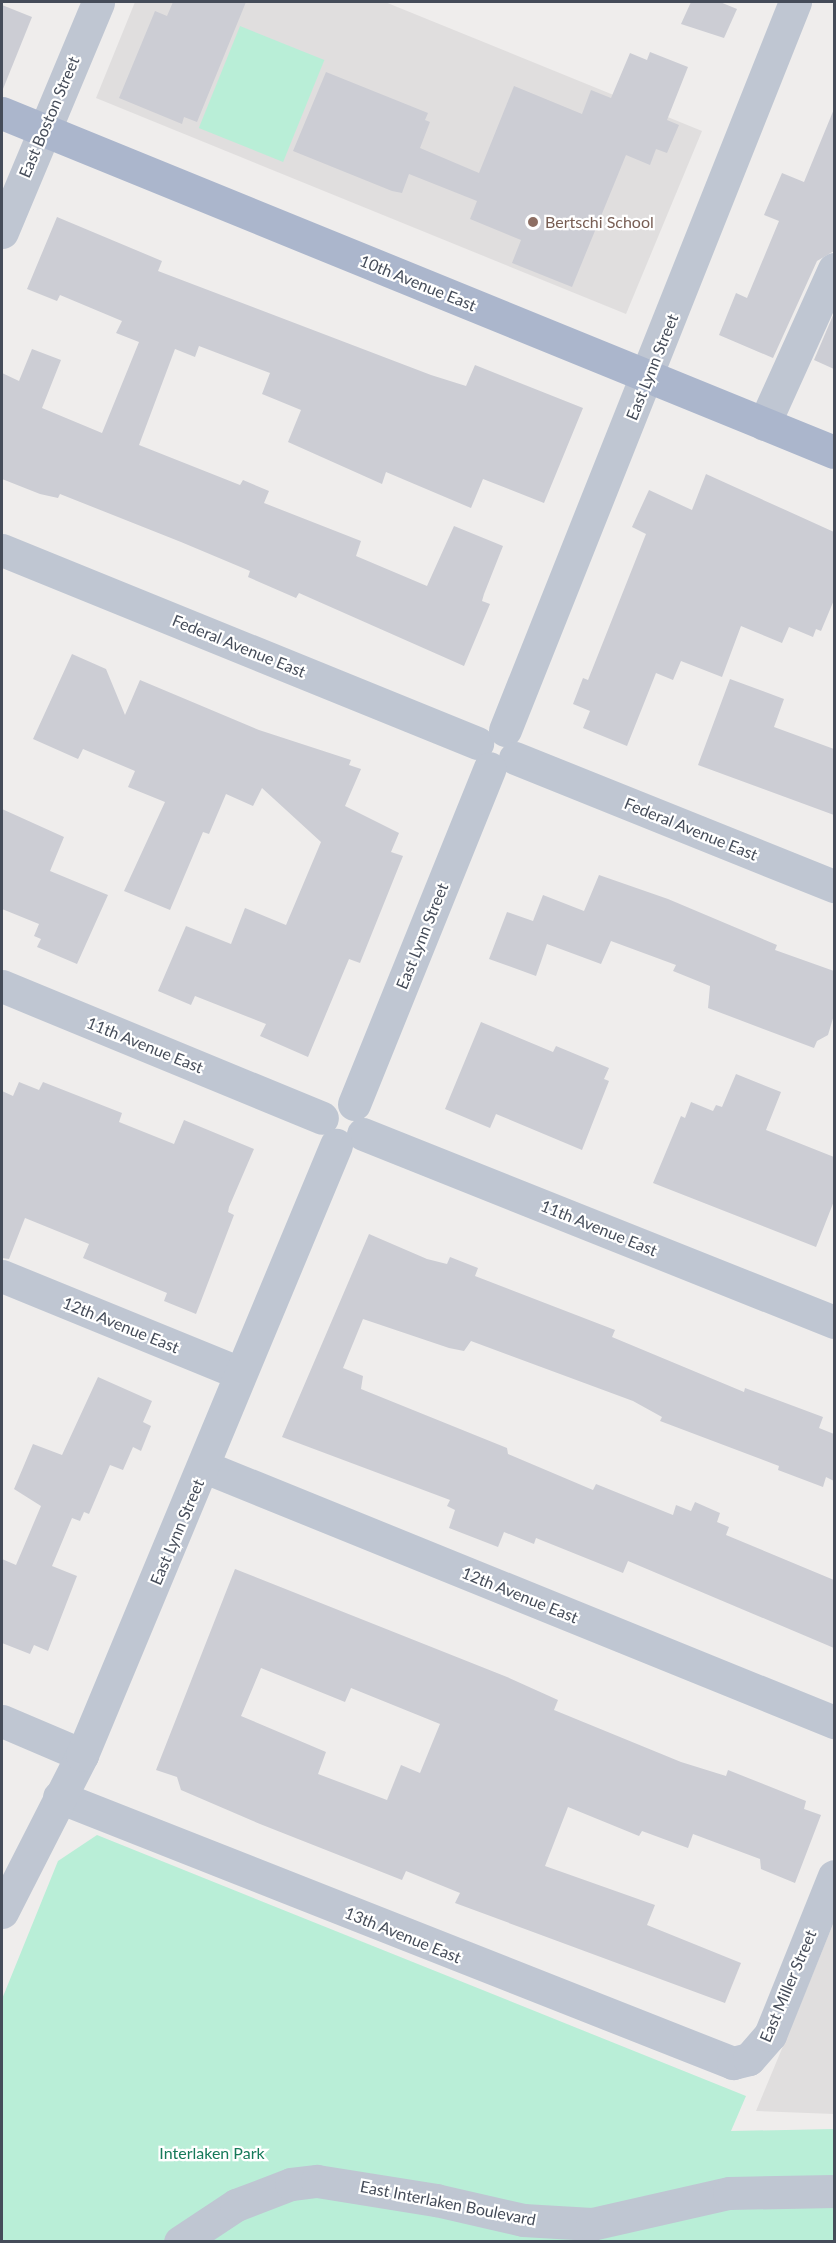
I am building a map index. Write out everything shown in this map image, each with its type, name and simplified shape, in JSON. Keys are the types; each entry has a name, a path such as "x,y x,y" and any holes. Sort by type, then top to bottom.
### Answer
{"main road":[{"name":"10th Avenue East","path":"2,113 834,452"}],"street":[{"name":"East Boston Street","path":"2,232 98,2"},
{"name":"East Lynn Street","path":"2,1912 82,1755 205,1467 240,1373 344,1125 648,377 795,2"},
{"path":"764,424 834,269"},
{"name":"Federal Avenue East","path":"2,550 834,886"},
{"name":"11th Avenue East","path":"2,986 834,1322"},
{"name":"12th Avenue East","path":"2,1276 240,1373"},
{"name":"12th Avenue East","path":"205,1467 834,1722"},
{"path":"2,1721 82,1755"},
{"name":"13th Avenue East","path":"59,1797 716,2059 733,2063 749,2059"},
{"name":"East Miller Street","path":"749,2059 770,2035 834,1876"},
{"name":"East Interlaken Boulevard","path":"180,2241 236,2205 291,2184 317,2181 436,2200 523,2220 592,2223 729,2193 834,2191"}],"shaded area":[{"name":"Bertschi School","path":"135,2 385,2 702,131 626,314 96,98"},
{"path":"834,1922 834,2114 756,2111 791,2027"}],"green space":[{"path":"240,26 324,60 283,162 199,128"},
{"name":"Interlaken Park","path":"97,1835 746,2096 731,2131 834,2129 834,2241 2,2242 2,1999 58,1861"}],"building":[{"path":"173,2 246,2 197,122 184,117 182,124 119,98 155,11 167,16"},
{"path":"691,2 720,2 737,9 724,38 681,24"},
{"path":"2,5 32,17 3,89 2,89"},
{"path":"650,52 688,67 667,120 679,125 667,153 656,149 650,165 626,155 572,287 512,263 521,240 470,219 477,201 409,174 402,193 392,191 293,151 326,72 428,113 425,120 430,122 420,148 479,173 514,86 582,114 591,90 611,98 630,53 647,60"},
{"path":"834,109 834,251 817,261 773,358 719,335 736,293 747,298 779,221 764,215 782,173 804,182"},
{"path":"57,217 162,261 158,271 431,375 466,386 475,365 583,408 544,503 483,479 471,508 386,472 382,484 288,442 301,410 262,394 270,373 199,346 195,357 175,349 139,445 240,485 243,480 269,491 264,503 361,541 356,556 427,586 454,526 503,546 482,601 490,604 464,666 299,593 296,598 248,577 250,571 181,542 60,494 58,498 40,494 2,479 2,373 19,381 32,349 61,360 42,408 102,433 139,342 116,333 122,321 60,295 57,301 27,289"},
{"path":"834,313 834,369 814,360"},
{"path":"706,474 834,532 834,600 821,631 816,629 813,637 789,627 782,643 741,626 722,677 681,661 673,680 656,673 627,746 583,728 590,711 573,704 583,678 588,680 646,534 632,527 649,490 692,510"},
{"path":"72,654 106,669 125,715 140,680 259,730 351,760 349,765 361,769 345,806 399,833 391,852 403,856 360,963 349,959 308,1057 260,1036 266,1024 195,996 191,1005 158,991 186,926 231,944 245,908 286,925 321,842 262,788 253,806 226,794 209,834 203,832 170,910 124,891 165,802 128,787 135,771 83,749 78,759 33,739"},
{"path":"730,679 784,699 774,727 834,749 834,815 698,765"},
{"path":"2,809 64,837 50,871 108,895 77,964 37,947 41,939 34,936 39,924 2,909"},
{"path":"599,875 668,899 777,945 775,950 834,971 834,1015 828,1035 817,1041 814,1048 708,1008 710,986 673,971 676,965 611,941 601,964 547,944 536,976 489,959 507,912 533,921 543,895 584,911"},
{"path":"481,1022 553,1052 556,1046 609,1068 604,1079 609,1081 582,1150 496,1114 490,1128 445,1109"},
{"path":"736,1074 781,1092 766,1130 834,1157 834,1201 816,1247 653,1183 681,1116 685,1118 691,1102 713,1111 716,1105 722,1107"},
{"path":"19,1082 39,1090 43,1082 122,1113 119,1122 174,1144 184,1120 254,1149 229,1207 228,1212 234,1215 196,1314 164,1301 167,1293 83,1258 89,1244 25,1218 9,1259 2,1258 2,1091 13,1096"},
{"path":"369,1234 427,1259 447,1264 450,1257 478,1268 475,1276 615,1330 612,1337 744,1392 745,1388 823,1417 819,1428 834,1434 834,1481 826,1477 823,1487 778,1470 779,1466 660,1421 662,1417 633,1401 471,1341 464,1351 449,1348 363,1319 343,1368 363,1376 361,1389 507,1448 508,1454 593,1490 596,1484 673,1515 676,1505 691,1511 695,1502 720,1513 717,1522 729,1527 726,1535 834,1580 834,1648 628,1561 623,1573 536,1538 534,1544 504,1532 498,1547 449,1528 455,1510 447,1506 450,1500 282,1437"},
{"path":"98,1377 152,1401 143,1422 151,1426 141,1451 133,1447 123,1470 110,1465 89,1514 84,1512 80,1521 72,1518 52,1566 77,1576 48,1651 34,1645 30,1654 2,1643 2,1559 16,1565 41,1506 14,1489 33,1444 62,1455"},
{"path":"235,1569 507,1677 558,1700 554,1710 681,1762 726,1776 728,1770 806,1801 804,1809 821,1815 795,1883 761,1869 760,1859 693,1834 688,1848 642,1831 639,1836 568,1807 545,1866 655,1905 647,1925 741,1963 725,2003 455,1903 460,1893 406,1871 402,1880 260,1824 181,1790 177,1777 156,1770","holes":["261,1668 345,1702 351,1688 440,1724 420,1773 401,1765 387,1800 318,1774 326,1752 241,1716"]}],"place":[{"name":"Bertschi School","path":"533,222"}]}
